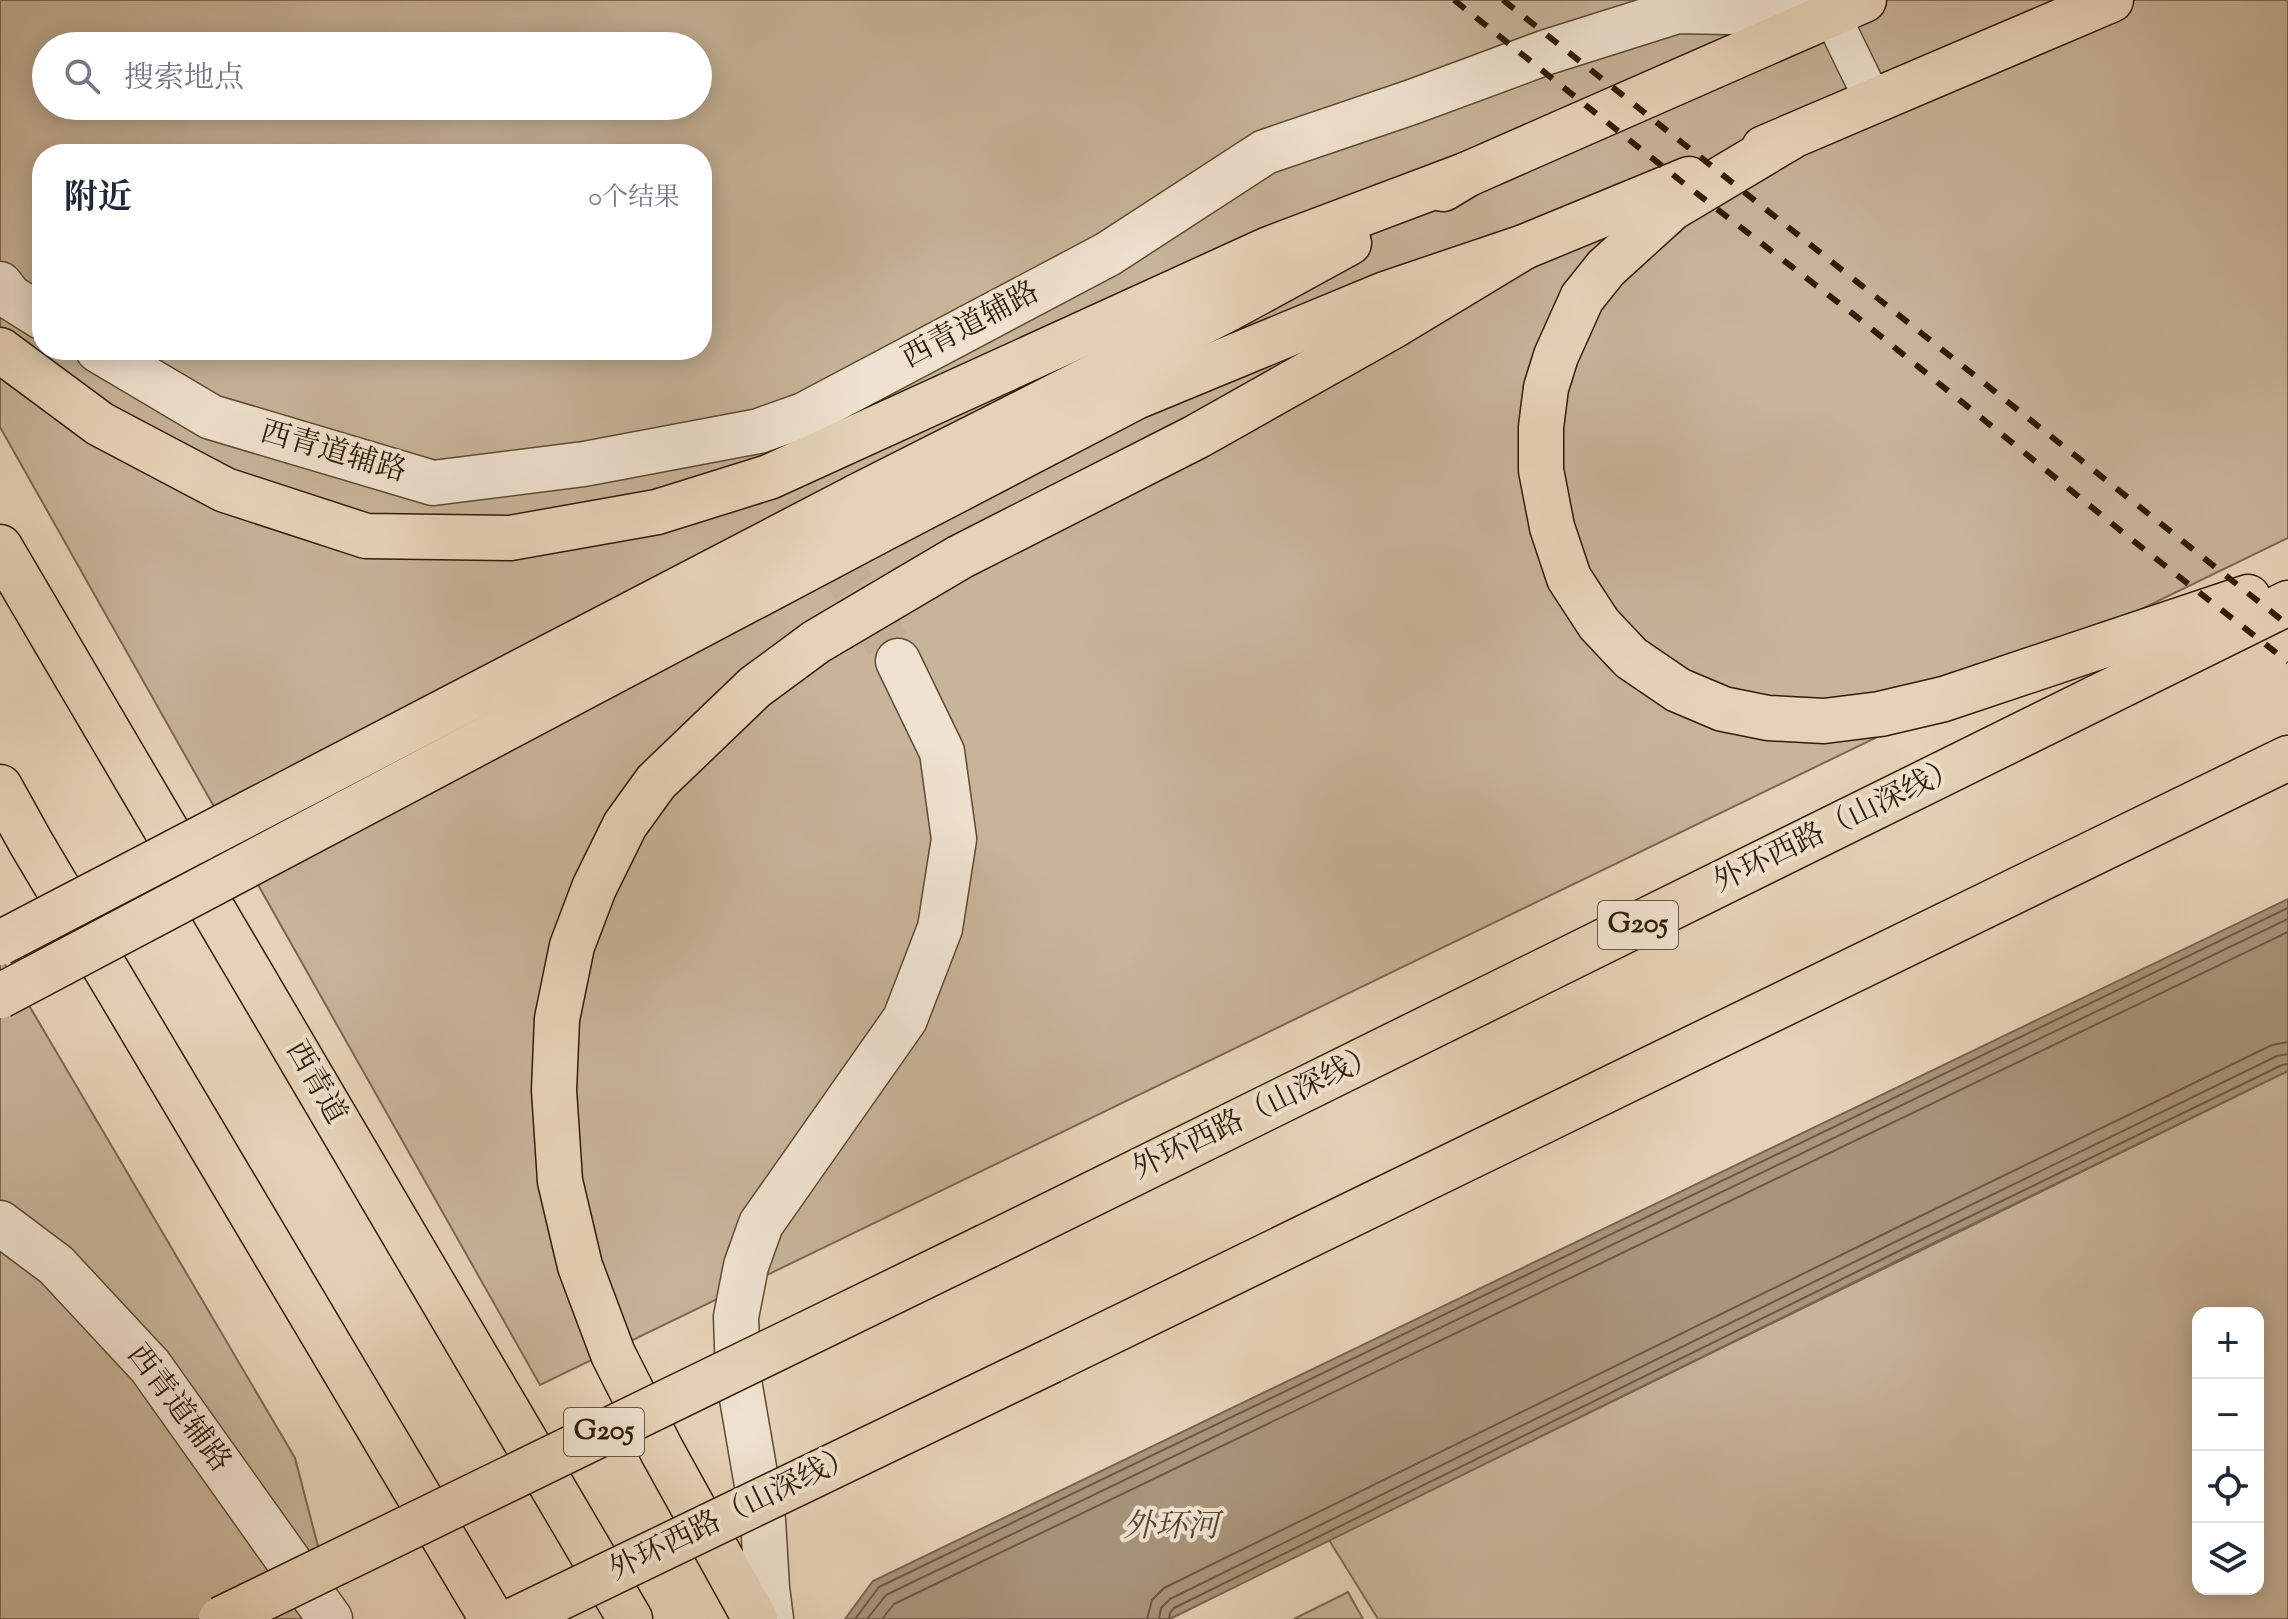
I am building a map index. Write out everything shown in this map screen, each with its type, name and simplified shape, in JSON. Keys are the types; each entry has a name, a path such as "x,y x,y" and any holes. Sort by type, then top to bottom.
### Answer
{"highway":[{"path":"0,943 866,515 1136,397 1385,294 1524,247 2111,0"},
{"path":"0,350 100,424 225,490 366,536 510,538 657,512 769,477 1269,249 1468,174 1843,3"},
{"path":"1791,137 1672,208 1606,268 1582,298 1556,356 1546,388 1541,427 1541,470 1552,527 1569,578 1599,624 1631,658 1678,690 1723,709 1768,718 1824,721 1880,714 1944,699 2288,583"},
{"path":"0,996 866,515 1468,174"},
{"path":"755,1619 662,1451 613,1354 580,1266 560,1181 554,1090 557,1019 572,946 594,888 625,825 656,782 755,687 816,642 960,557 1196,437 1395,325 1524,247"},
{"name":"西青道","path":"0,547 630,1619"},
{"name":"外环西路（山深线）","path":"221,1619 987,1246 2288,603"},
{"name":"外环西路（山深线）","path":"516,1619 2288,758"},
{"path":"2182,811 2288,772"},
{"path":"0,787 492,1619"},
{"path":"0,798 31,843"}],"street":[{"path":"1843,3 1874,102"},
{"name":"西青道辅路","path":"115,360 211,417 433,483 584,464 759,431 804,415 1108,254 1265,152 1544,53 1677,11 1843,3"},
{"path":"0,284 10,297 32,311"},
{"path":"771,1619 763,1520 738,1375 736,1317 746,1266 761,1224 905,1019 940,928 954,839 942,752 898,661"},
{"name":"西青道辅路","path":"0,1223 56,1265 150,1366 330,1619"}],"shaded area":[{"path":"0,0 2288,0 2288,538 540,1385 0,427"},
{"path":"0,956 295,1458 337,1619 0,1619"},
{"path":"2288,1071 2288,1619 1378,1619 1329,1540"},
{"path":"1348,1592 1363,1619 1294,1619"}],"water":[{"name":"外环河","path":"2288,899 2288,1071 1170,1619 845,1619 873,1581"}],"tunnel":[{"path":"763,437 898,661"}],"railway":[{"path":"1454,0 2288,662"},
{"path":"1503,0 2288,625"}]}
